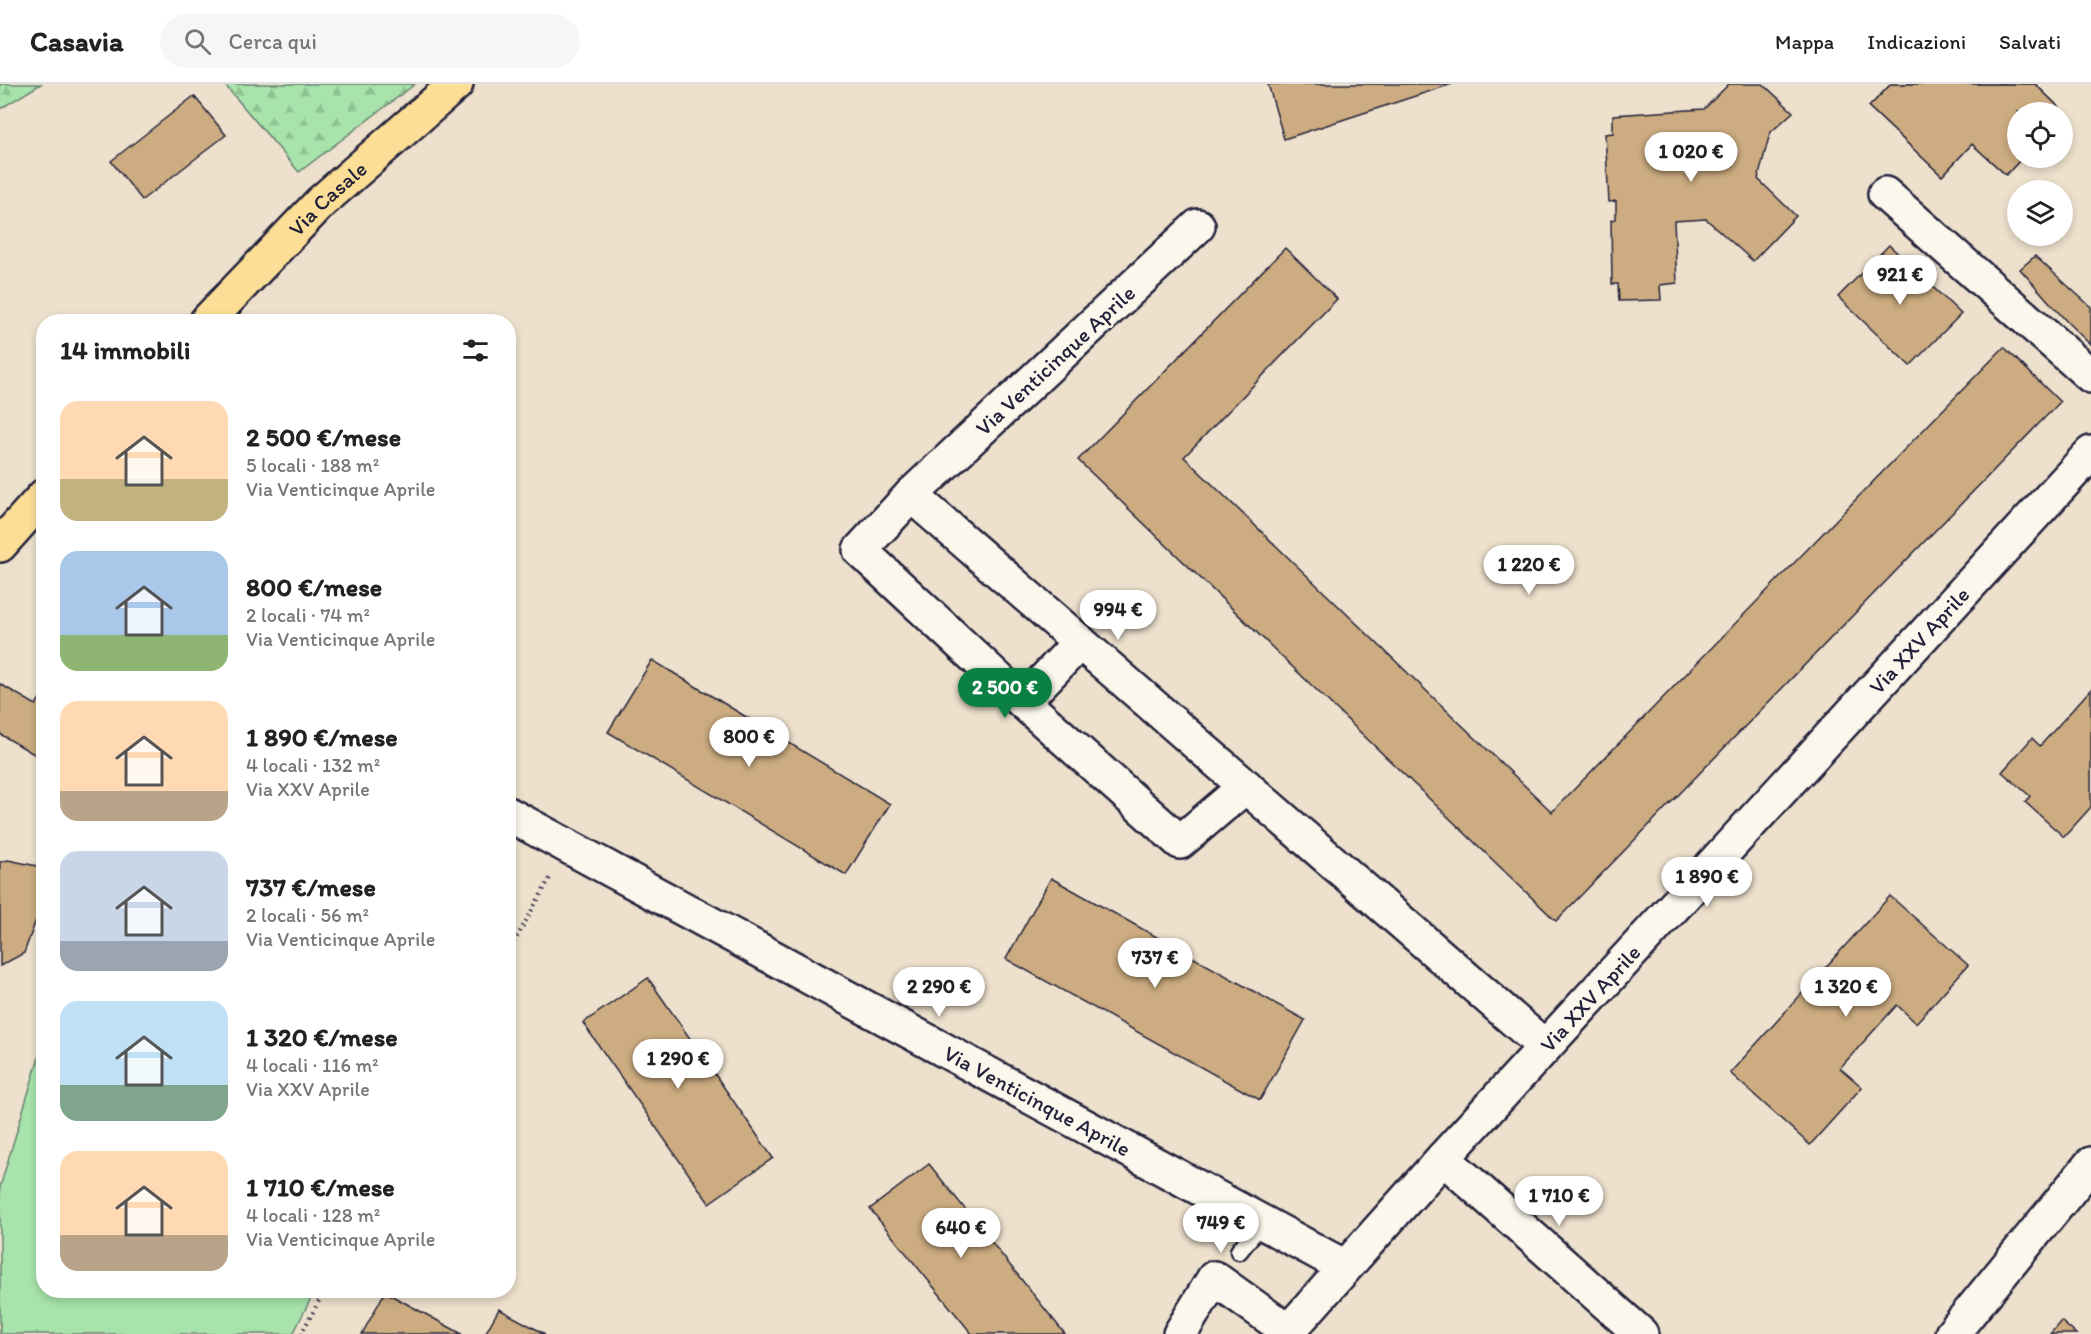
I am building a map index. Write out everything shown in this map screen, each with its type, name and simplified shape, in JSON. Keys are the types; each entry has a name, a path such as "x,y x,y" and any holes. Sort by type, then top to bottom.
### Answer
{"main road":[{"name":"Via Casale","path":"214,314 321,202 456,84"},
{"path":"0,545 36,505"}],"street":[{"path":"1885,194 2091,376"},
{"name":"Via Venticinque Aprile","path":"1198,226 911,495 860,550 1023,702 1180,842 1246,786"},
{"name":"Via XXV Aprile","path":"1287,1333 1443,1158 2091,453"},
{"path":"911,495 1545,1047"},
{"path":"1023,702 1080,642"},
{"name":"Via Venticinque Aprile","path":"516,818 1345,1267"},
{"path":"1443,1158 1641,1334"},
{"path":"1952,1334 2091,1164"},
{"path":"1180,1334 1214,1278 1287,1333"}],"lane":[{"path":"1239,1251 1262,1222"}],"path":[{"path":"516,938 567,846"},
{"path":"301,1334 321,1298"}],"green space":[{"path":"0,84 41,84 0,109"},
{"path":"224,84 415,84 299,172"},
{"path":"36,1067 36,1298 311,1298 293,1334 0,1334 0,1187"}],"building":[{"path":"1268,84 1452,84 1284,139"},
{"path":"1729,84 1763,84 1793,112 1770,133 1758,179 1796,216 1753,261 1706,219 1674,221 1677,283 1660,285 1661,300 1619,301 1618,284 1612,284 1611,220 1616,219 1616,201 1609,202 1605,134 1613,133 1613,115 1704,109"},
{"path":"1891,84 2035,84 2054,102 2007,102 2007,168 2013,168 2006,175 1972,144 1942,176 1869,107"},
{"path":"1891,84 2035,84 2054,102 2007,102 2007,168 2013,168 2006,175 1972,144 1942,176 1869,107"},
{"path":"194,96 226,135 142,200 111,161"},
{"path":"1889,245 1961,314 1910,366 1838,297"},
{"path":"1285,248 1337,299 1184,457 1552,812 2004,347 2060,402 1556,921 1078,460"},
{"path":"2035,256 2091,307 2091,345 2020,269"},
{"path":"652,660 890,804 846,875 608,732"},
{"path":"0,684 36,705 36,755 0,734"},
{"path":"2091,689 2091,807 2064,837 2025,802 2030,796 2002,772 2032,738 2040,746"},
{"path":"8,860 36,866 36,920 24,953 0,966 0,862"},
{"path":"1051,878 1305,1020 1260,1100 1006,959"},
{"path":"1890,896 1968,965 1916,1023 1897,1005 1840,1068 1862,1087 1810,1145 1730,1073"},
{"path":"648,978 773,1158 709,1203 583,1023"},
{"path":"929,1164 1065,1334 972,1334 870,1209"},
{"path":"382,1298 396,1298 462,1334 362,1334"},
{"path":"499,1309 545,1334 485,1334"},
{"path":"2061,1321 2076,1334 2050,1334"}]}
